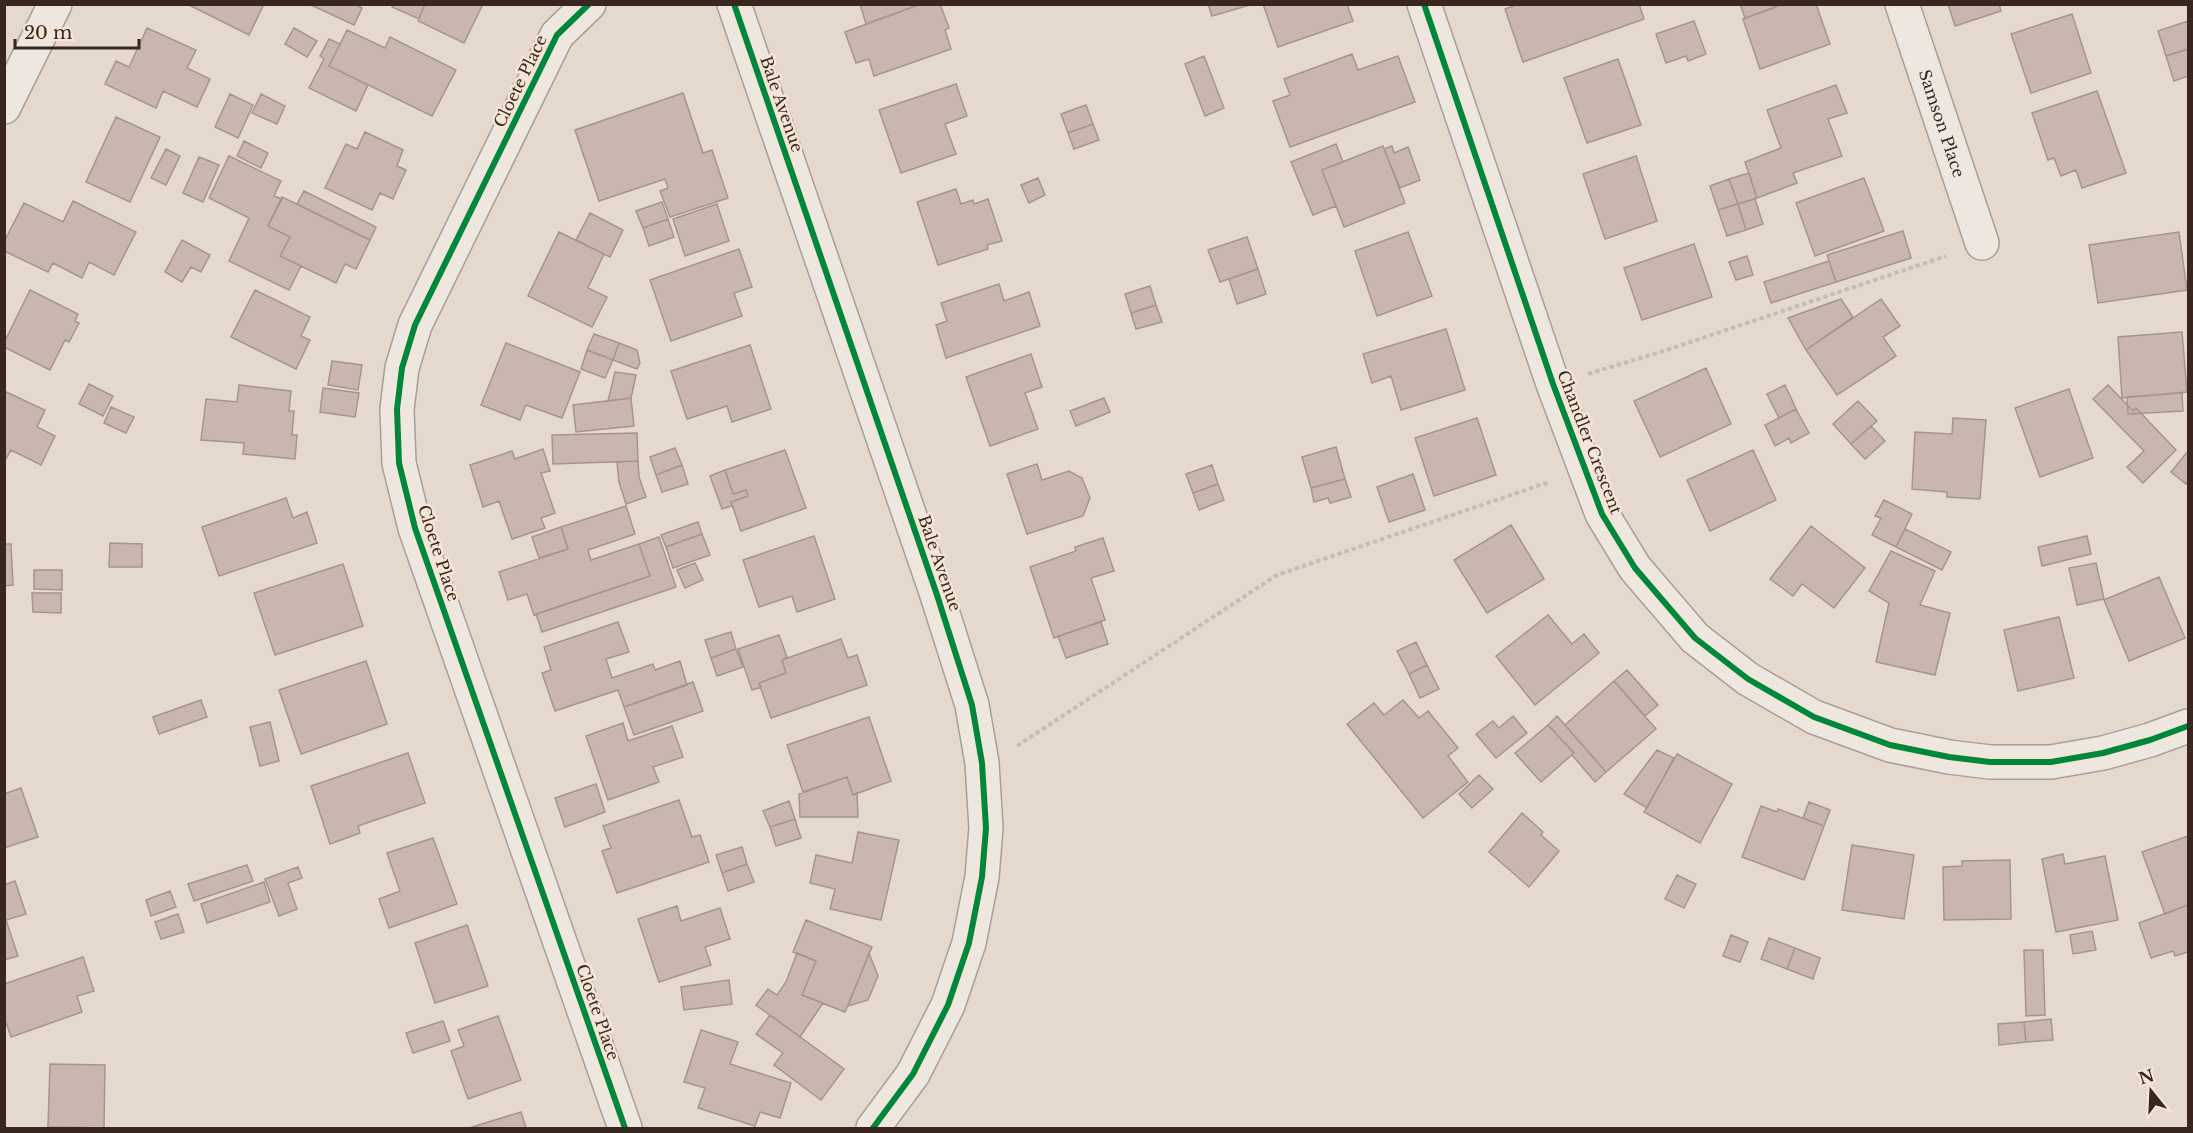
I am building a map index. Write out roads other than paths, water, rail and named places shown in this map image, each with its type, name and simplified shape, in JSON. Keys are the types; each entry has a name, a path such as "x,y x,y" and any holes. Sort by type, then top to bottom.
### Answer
{"street":[{"path":"4,107 55,4"},
{"name":"Cloete Place","path":"589,4 557,35 416,326 402,368 397,409 399,463 415,528 625,1128"},
{"name":"Bale Avenue","path":"734,4 937,595 972,705 982,763 986,828 982,877 969,943 948,1005 913,1074 873,1128"},
{"name":"Chandler Crescent","path":"1424,4 1553,384 1602,514 1635,568 1695,638 1748,679 1814,717 1890,745 1949,757 1990,762 2050,762 2103,753 2150,740 2188,726"},
{"name":"Samson Place","path":"1902,4 1982,243"}]}
